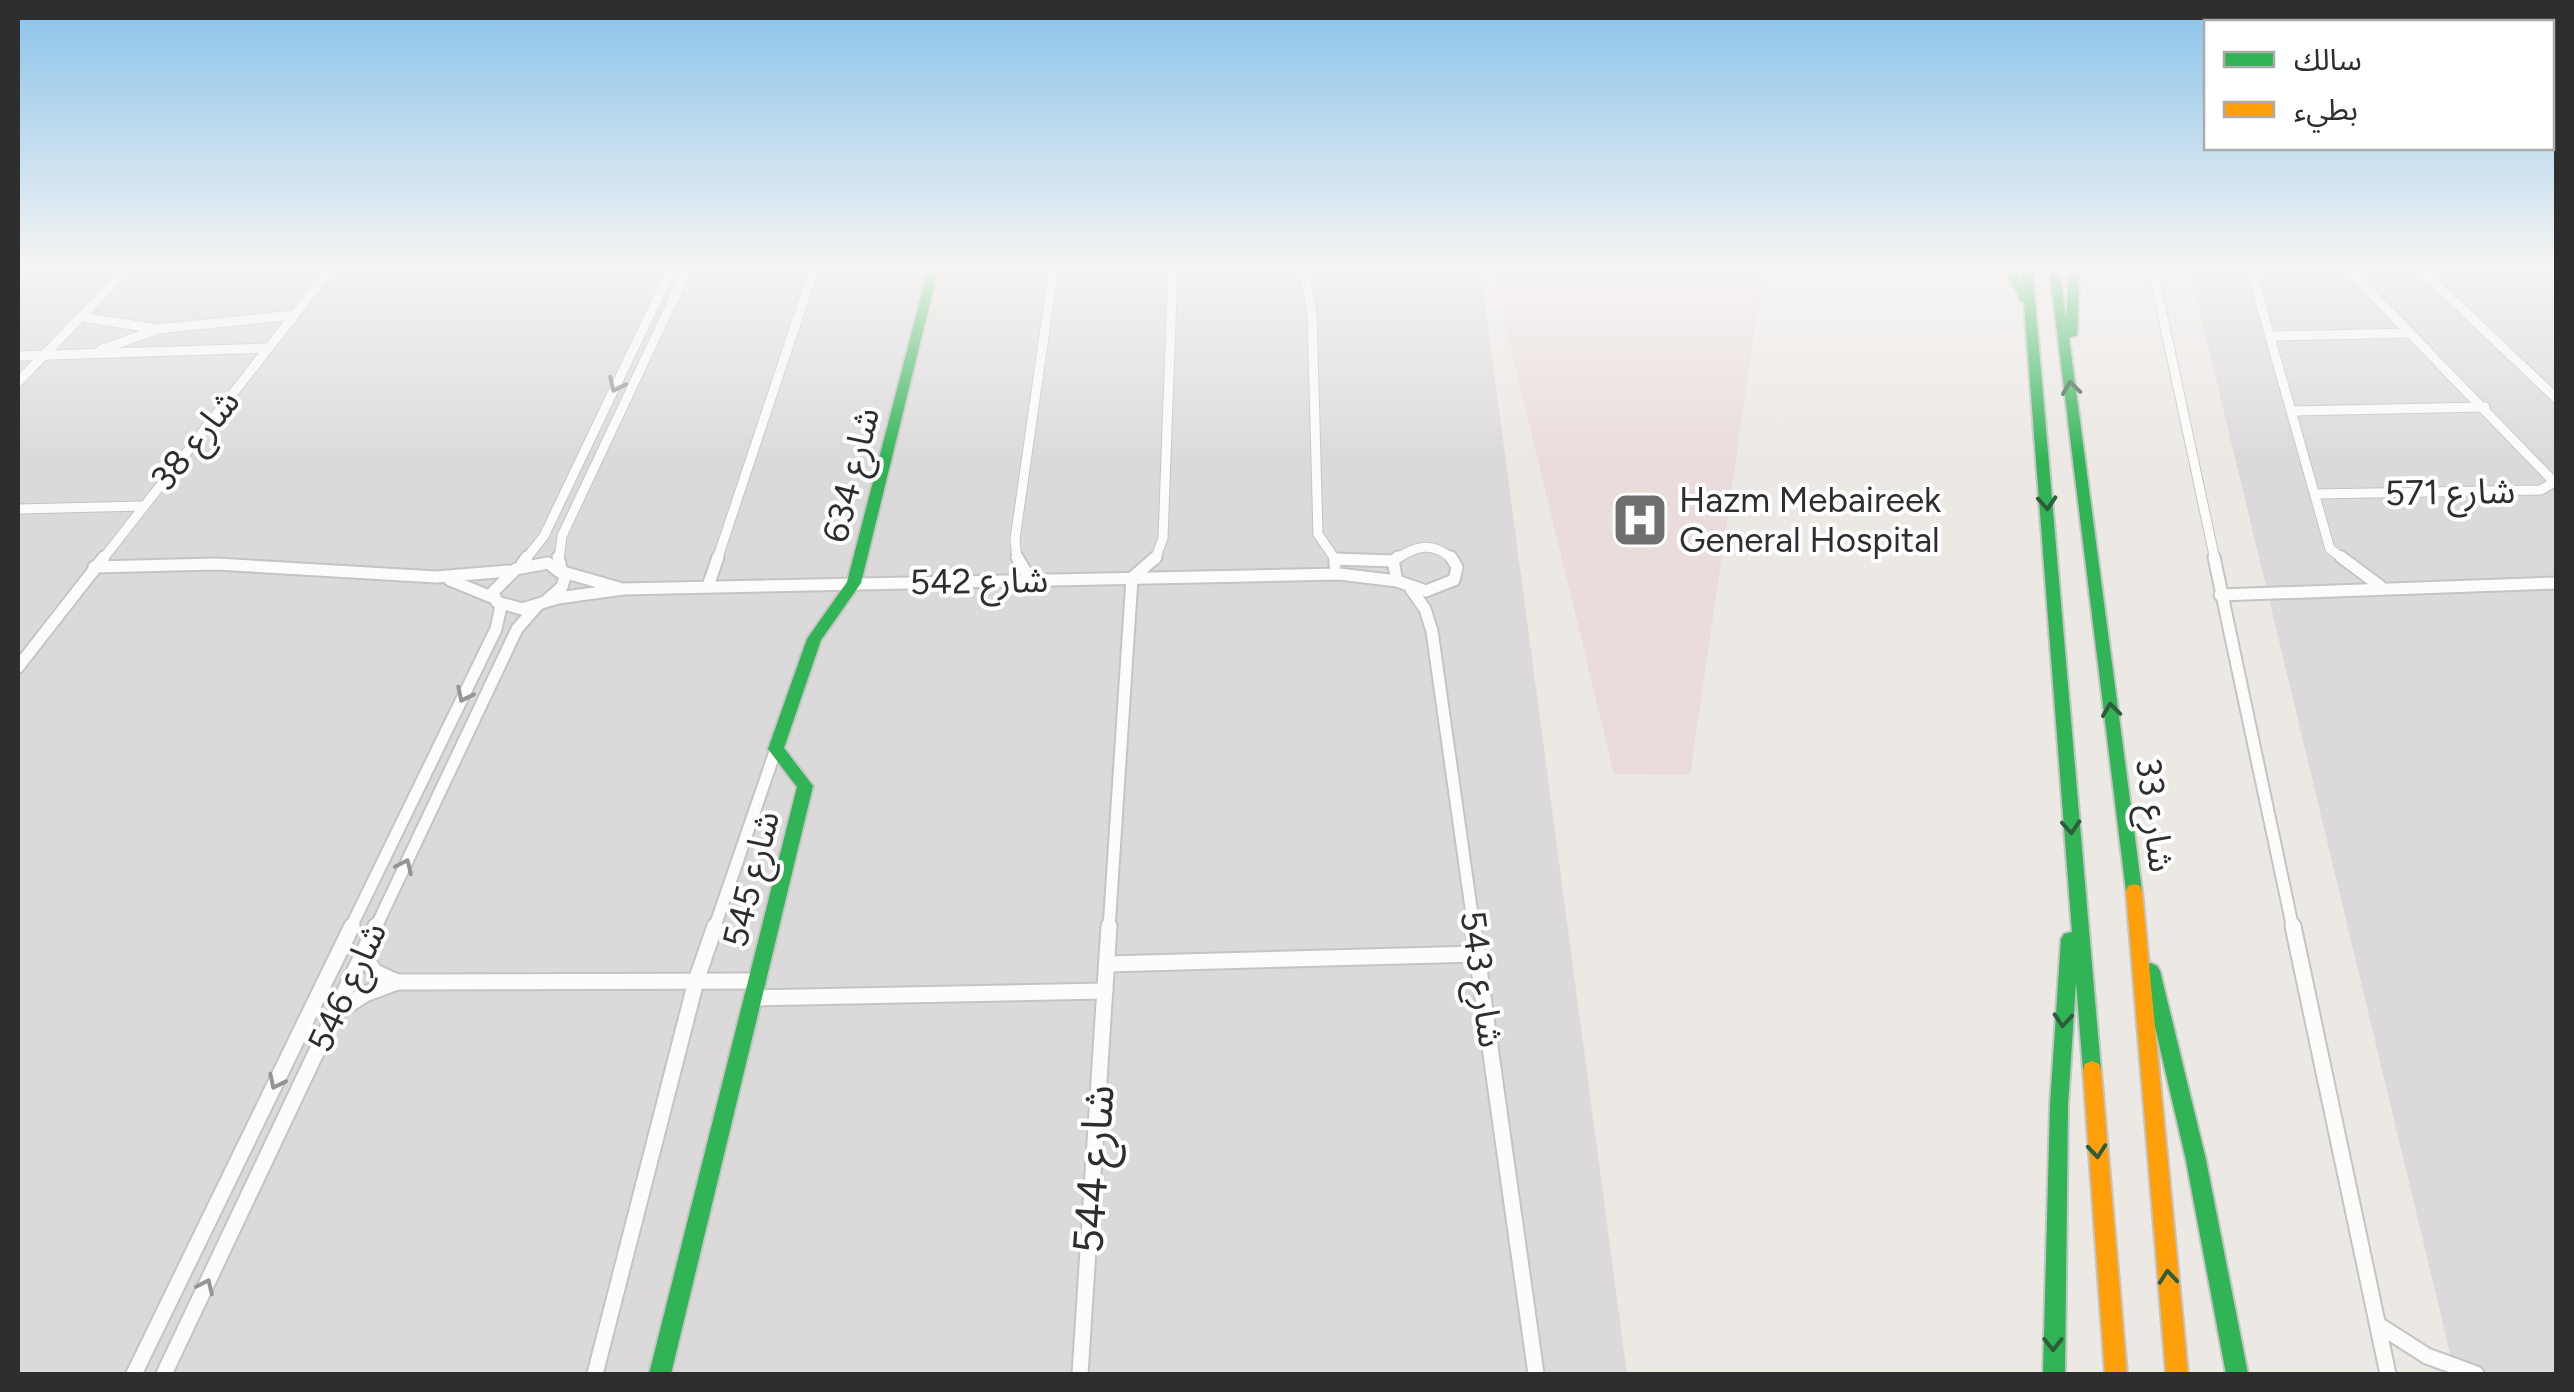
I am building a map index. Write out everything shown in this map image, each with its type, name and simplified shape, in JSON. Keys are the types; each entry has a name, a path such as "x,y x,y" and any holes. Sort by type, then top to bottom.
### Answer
{"main road":[{"name":"شارع 634","path":"854,583 918,331"},
{"path":"2034,331 2116,1374"},
{"name":"شارع 33","path":"2063,331 2136,906 2177,1374"},
{"path":"2066,351 2072,331"},
{"path":"776,749 811,638 833,604 854,583"},
{"name":"شارع 545","path":"660,1374 805,786 776,749"},
{"path":"2054,1374 2059,1105 2076,888"},
{"path":"2136,906 2196,1160 2237,1374"}],"street":[{"path":"18,382 68,331"},
{"path":"84,355 151,331"},
{"name":"شارع 38","path":"18,667 282,331"},
{"path":"498,602 499,581 544,536 642,331"},
{"path":"436,577 514,609 542,603 562,586 558,553 562,536 658,331"},
{"path":"708,586 793,331"},
{"path":"1031,580 1017,560 1015,538 1045,331"},
{"path":"1132,578 1155,560 1164,538 1171,331"},
{"path":"1312,331 1318,534 1335,558 1335,574"},
{"path":"2165,331 2388,1374"},
{"path":"2270,331 2330,548 2380,586"},
{"path":"2485,331 2556,398"},
{"path":"2272,336 2411,333"},
{"name":"شارع 571","path":"2315,494 2554,487 2548,471 2411,333"},
{"path":"18,356 268,348"},
{"path":"2292,411 2484,407"},
{"path":"18,509 142,506"},
{"path":"1424,546 1442,550 1455,561 1457,574 1448,586 1431,591 1411,589 1392,573 1393,561 1406,549 1424,546"},
{"path":"1335,558 1393,561"},
{"path":"94,567 216,564 436,577 547,563 562,570"},
{"name":"شارع 542","path":"562,570 623,589"},
{"name":"شارع 542","path":"542,603 623,589 708,586 1335,574 1397,580"},
{"name":"شارع 544","path":"1080,1374 1132,578"},
{"path":"2220,595 2338,594 2380,586 2556,582"},
{"name":"شارع 543","path":"1411,589 1425,609 1432,630 1536,1374"},
{"name":"شارع 546","path":"134,1374 496,629 498,602"},
{"name":"شارع 546","path":"164,1374 517,630 542,603"},
{"path":"595,1374 696,981 776,749"},
{"path":"362,954 375,972 397,982"},
{"path":"1107,964 1478,954"},
{"name":"شارع 545","path":"334,1014 365,994 397,982 757,981"},
{"path":"753,998 1105,991"},
{"path":"2380,1326 2437,1361 2476,1374"}],"shaded area":[{"path":"18,331 1489,331 1627,1374 18,1374"},
{"name":"Hazm Mebaireek General Hospital","path":"1507,331 1755,331 1690,775 1614,774"},
{"path":"2205,331 2556,331 2556,1374 2455,1374"}],"traffic: fast":[{"path":"660,1374 805,786 776,749 814,639 854,583 918,331"},
{"path":"2032,331 2092,1070"},
{"path":"2062,331 2134,891"},
{"path":"2071,331 2071,335"},
{"path":"2054,1374 2059,1105 2070,939"},
{"path":"2151,971 2196,1160 2237,1374"}],"traffic: slow":[{"path":"2134,891 2177,1374"},
{"path":"2092,1070 2116,1374"}],"place":[{"name":"Hazm Mebaireek General Hospital","path":"1640,520"}]}
